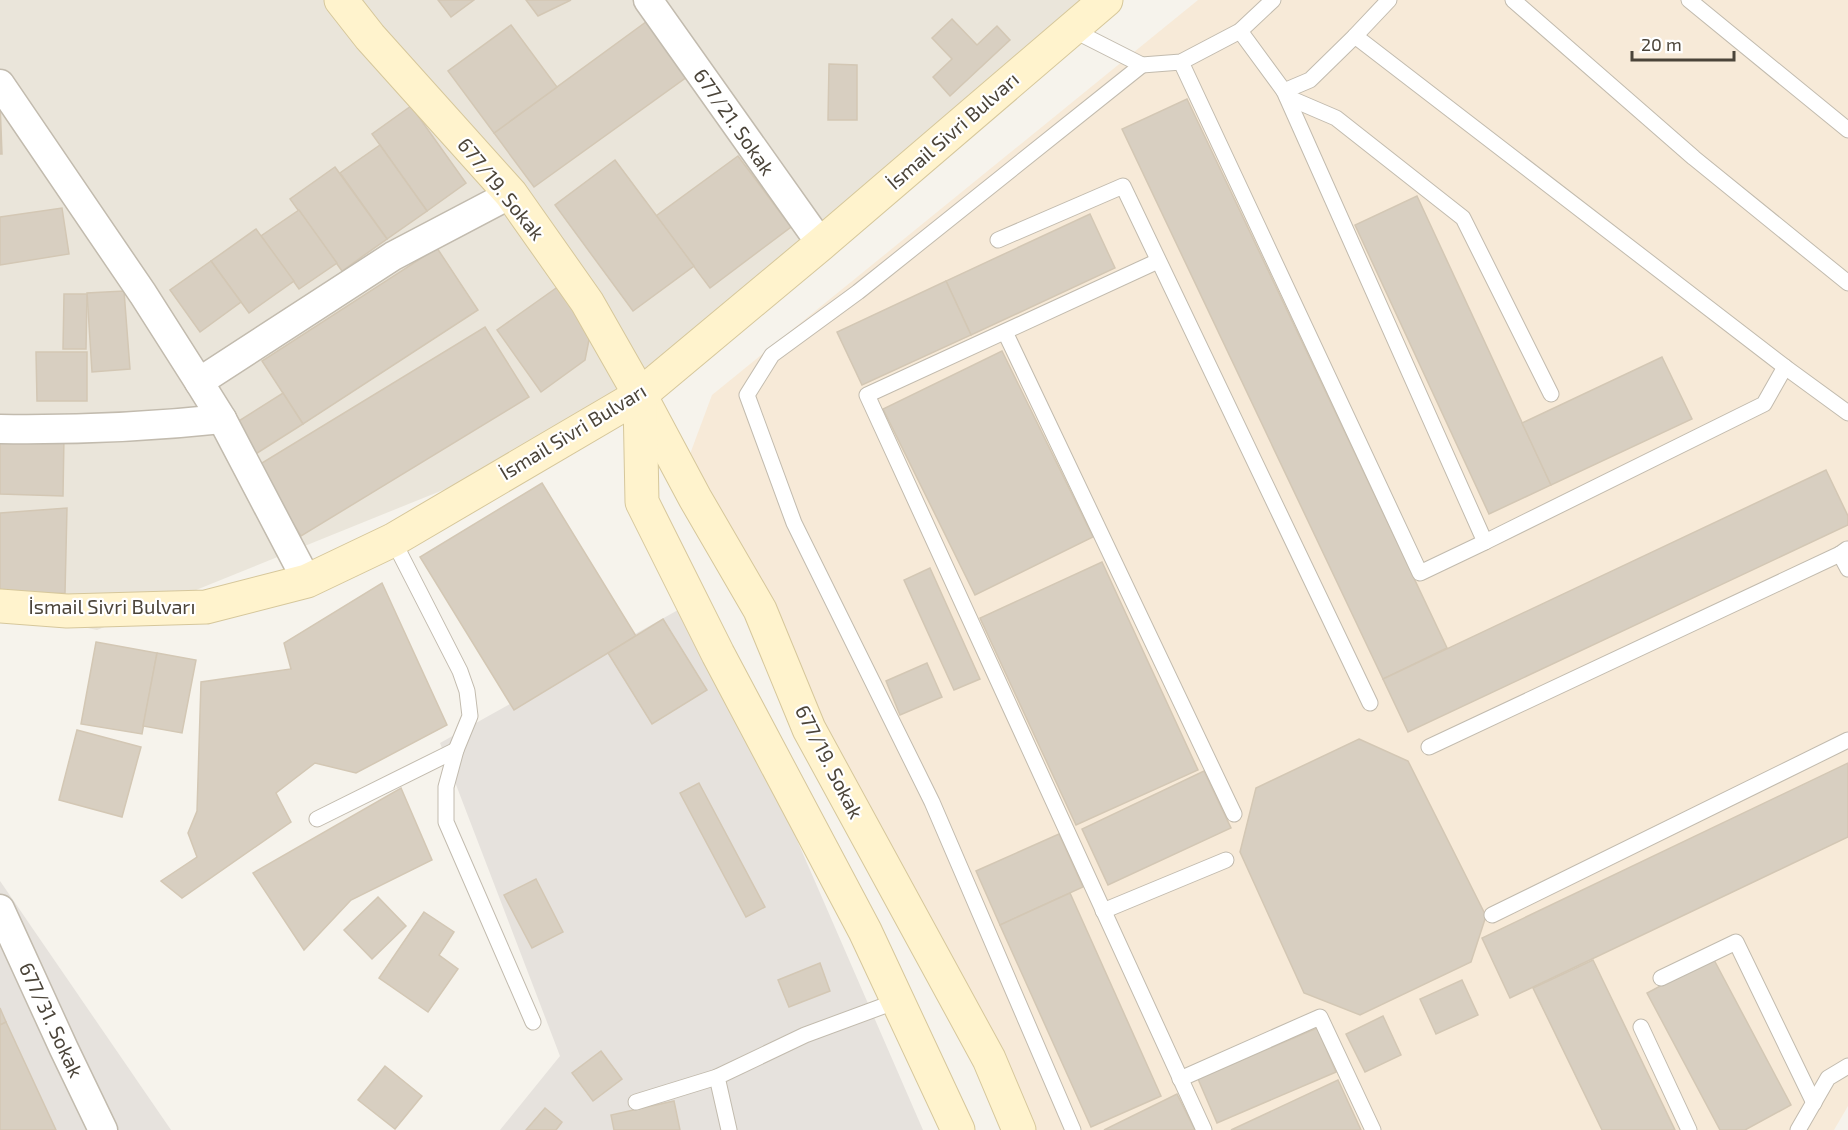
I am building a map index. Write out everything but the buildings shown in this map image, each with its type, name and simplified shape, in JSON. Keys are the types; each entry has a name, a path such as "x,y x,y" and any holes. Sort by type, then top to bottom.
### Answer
{"main road":[{"name":"677/19. Sokak","path":"341,0 370,37 510,194 587,302 695,498 760,610 809,729 988,1059 1019,1130"},
{"name":"İsmail Sivri Bulvarı","path":"0,606 67,611 206,607 307,581 393,540 640,395 821,244 1106,0"},
{"name":"677/19. Sokak","path":"640,395 642,502 718,654 865,931 958,1130"}],"street":[{"name":"677/21. Sokak","path":"648,0 821,244"},
{"path":"0,84 143,294 222,419 307,581"},
{"path":"199,382 393,256 510,194"},
{"path":"0,429 72,430 158,426 222,419"},
{"name":"677/31. Sokak","path":"0,909 104,1130"}],"lane":[{"path":"1071,29 1142,65 1181,62 1240,31 1273,0"},
{"path":"1285,94 1310,80 1389,0"},
{"path":"1513,0 1694,158 1848,284"},
{"path":"1689,0 1848,130"},
{"path":"1240,31 1285,94 1485,542"},
{"path":"1355,36 1848,413"},
{"path":"1181,62 1420,573 1764,404 1785,367"},
{"path":"1073,1130 932,802 794,523 747,395 772,355 858,292 1142,65"},
{"path":"1285,94 1336,118 1463,218 1551,394"},
{"path":"998,240 1123,186 1370,703"},
{"path":"1158,261 867,395 1204,1130"},
{"path":"1005,332 1234,814"},
{"path":"393,540 460,671 468,692 470,716 456,750 446,787 446,822 533,1022"},
{"path":"1429,747 1844,551 1848,569"},
{"path":"1492,915 1848,740"},
{"path":"317,819 456,750"},
{"path":"1103,910 1226,860"},
{"path":"1661,978 1736,942 1814,1102"},
{"path":"636,1102 717,1077 804,1035 897,1001"},
{"path":"1180,1079 1320,1017 1373,1130"},
{"path":"1641,1027 1689,1130"},
{"path":"1798,1130 1828,1078 1848,1066"},
{"path":"717,1077 729,1130"}],"shaded area":[{"path":"0,0 1099,0 579,435 97,630 0,609"},
{"path":"1198,0 1848,0 1848,1106 1834,1130 1029,1130 690,454 712,395"},
{"path":"678,610 777,794 923,1130 500,1130 560,1056 440,743"},
{"path":"0,881 171,1130 0,1130"}]}
